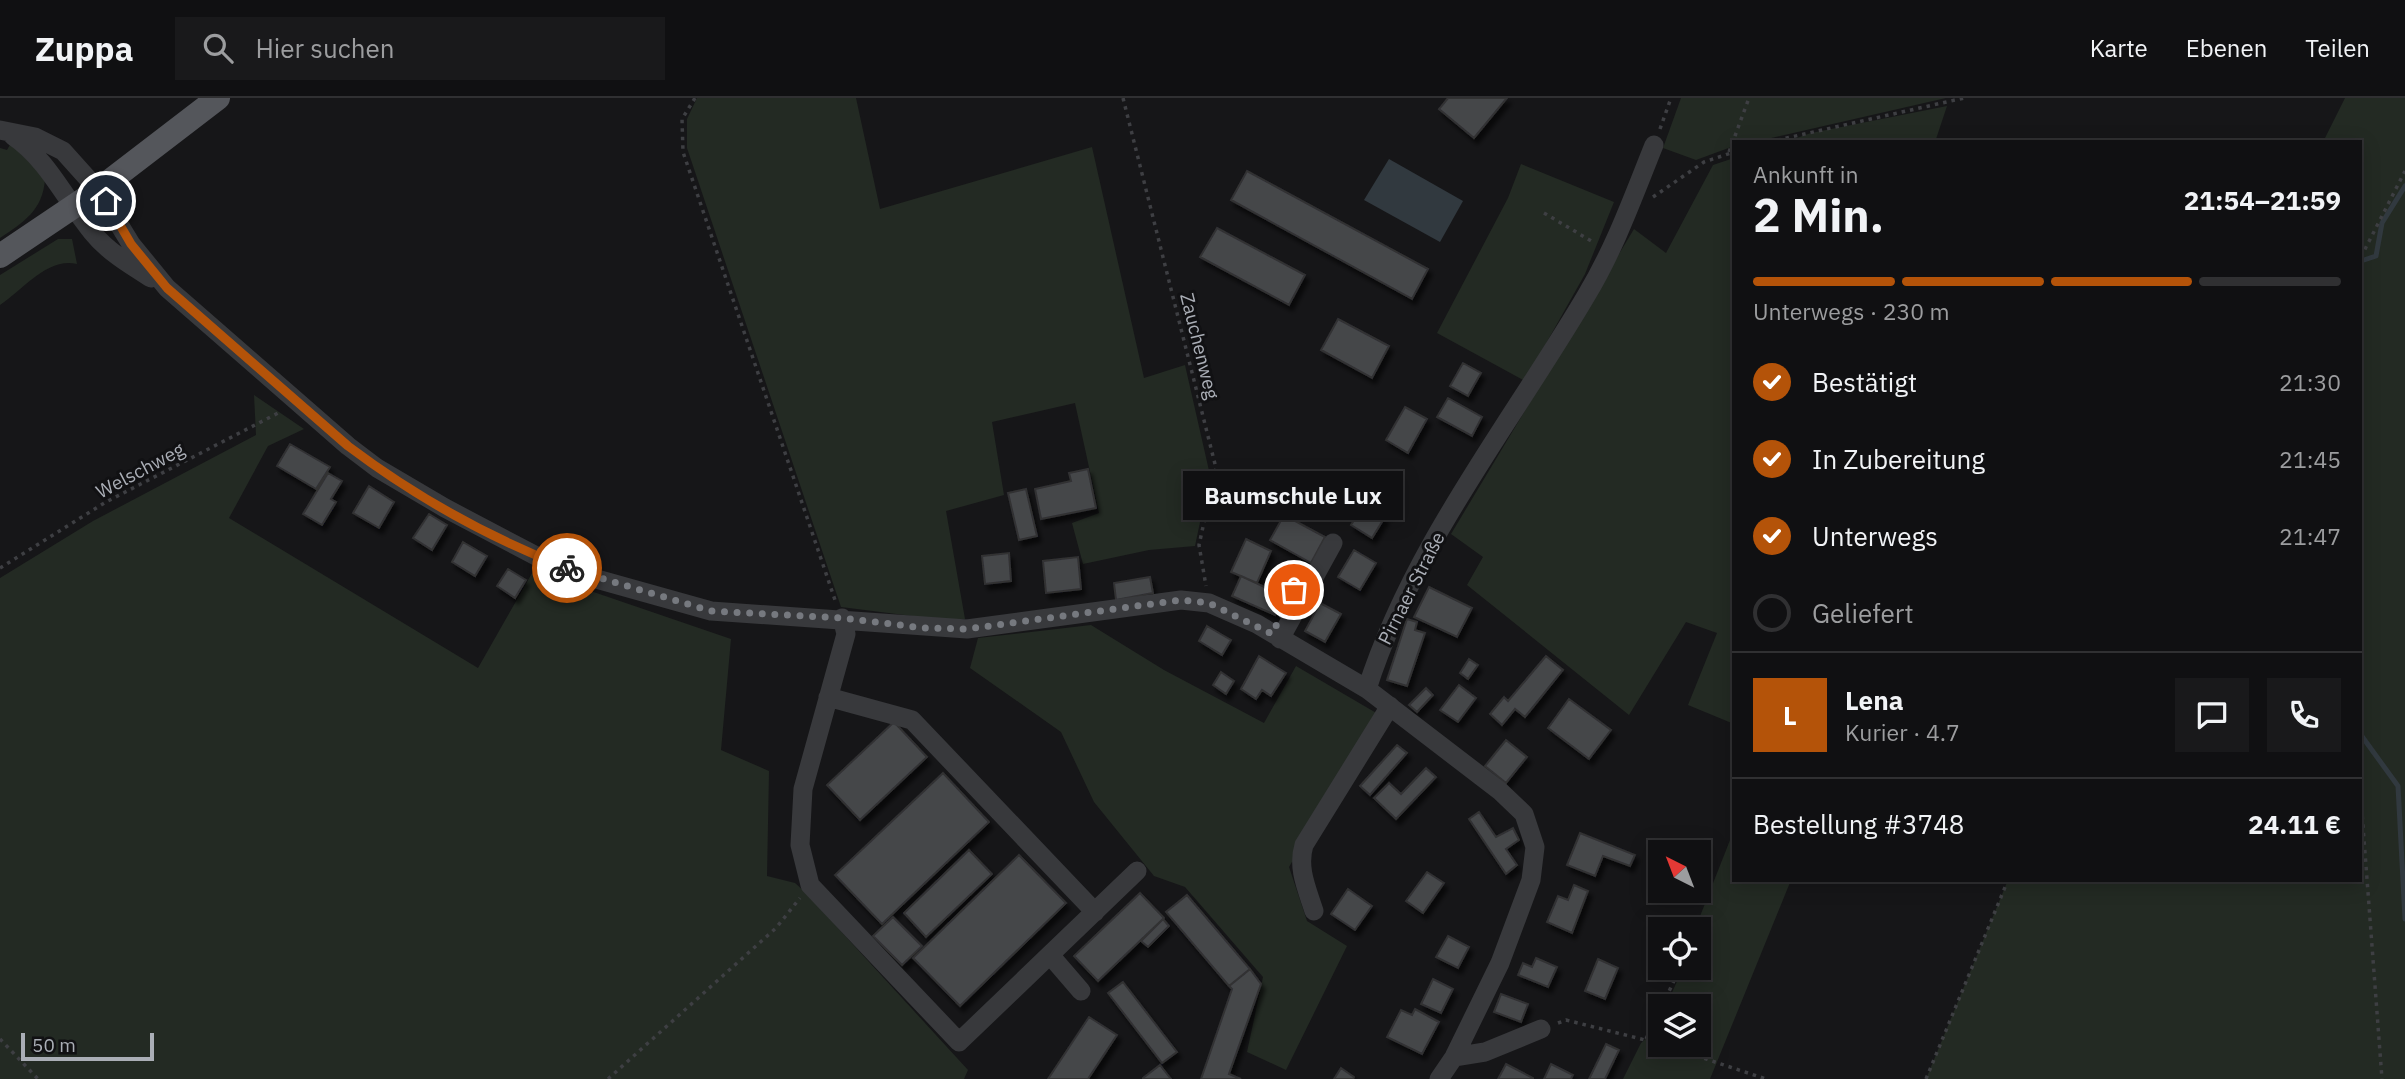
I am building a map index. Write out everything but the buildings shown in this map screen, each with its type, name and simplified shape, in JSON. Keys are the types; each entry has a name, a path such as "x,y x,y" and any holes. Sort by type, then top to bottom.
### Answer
{"main road":[{"path":"0,257 98,190 218,98"}],"street":[{"path":"3,131 35,137 63,152 98,190 131,244 167,288"},
{"path":"3,131 43,161 94,234 116,254 167,288 297,403 377,468 444,508 561,566 593,578 711,611 842,618 924,628 967,629 1181,600 1209,603 1276,637 1367,689 1500,791 1524,814 1535,847 1531,880 1500,963 1454,1057 1439,1079"},
{"name":"Pirnaer Straße","path":"1367,689 1384,636 1436,536 1610,253 1654,145"},
{"path":"1276,637 1333,543"},
{"path":"1276,637 1294,590"},
{"path":"842,618 846,634 803,789 800,845 810,885 959,1042 1137,871"},
{"path":"828,697 912,720 1095,912"},
{"path":"1314,911 1300,858 1304,845 1390,706"},
{"path":"1050,955 1081,990"},
{"path":"1454,1057 1485,1052 1541,1028"}],"path":[{"path":"695,98 682,119 684,152 842,618"},
{"name":"Zauchenweg","path":"1123,98 1216,468 1199,545 1209,603"},
{"path":"1654,145 1671,98"},
{"path":"1734,140 1749,98"},
{"path":"1778,140 1964,98"},
{"path":"1729,153 1732,145"},
{"path":"1626,217 1684,173 1732,152"},
{"path":"2362,255 2405,171"},
{"path":"1544,213 1610,253"},
{"name":"Welschweg","path":"0,568 106,502 297,403"},
{"path":"2362,812 2382,1079"},
{"path":"1926,1079 2007,882"},
{"path":"608,1079 776,928 810,885"},
{"path":"1541,1028 1566,1020 1646,1038 1648,1034"},
{"path":"0,1039 38,1079"},
{"path":"1701,1057 1766,1079"}],"shaded area":[{"path":"697,98 856,98 880,209 1092,147 1144,378 1185,365 1210,475 1195,546 1149,550 1083,564 1072,523 1099,513 1075,403 992,422 1004,495 946,511 965,619 936,619 841,607 687,148 687,119"},
{"path":"1681,98 1946,98 1763,140 1732,140 1732,147 1696,160 1663,148"},
{"path":"2345,98 2405,98 2405,1079 1926,1079 2007,882 2362,882 2362,140 2324,140"},
{"path":"1947,106 1936,140 1791,140 1811,133"},
{"path":"11,143 45,179 40,199 31,214 0,238 0,148 7,150"},
{"path":"1389,159 1463,201 1440,242 1364,200"},
{"path":"1732,159 1732,723 1688,705 1717,633 1686,622 1629,715 1467,585 1483,557 1451,534 1634,229 1666,253 1713,165"},
{"path":"1521,164 1614,202 1585,274 1525,381 1437,333 1508,198"},
{"path":"58,239 72,239 77,264 66,263 46,270 0,305 0,275"},
{"path":"254,395 304,429 268,446 229,518 478,668 535,568 576,586 731,639 721,750 769,771 767,876 795,883 805,892 968,1070 964,1079 0,1079 0,578 93,521 256,435"},
{"path":"1091,625 1164,670 1264,723 1296,666 1378,714 1289,867 1307,921 1347,946 1286,1070 1247,1052 1263,977 1185,887 1154,876 1094,802 1061,732 970,668 978,638"},
{"path":"1732,835 1732,882 1790,882 1710,1079 1623,1079 1641,1043 1648,1037 1648,1057 1711,1057 1711,994 1671,994 1678,980 1711,980 1711,917 1700,917 1705,903 1712,903 1712,886"}],"waterway":[{"path":"2362,261 2376,256 2382,223 2405,186"},
{"path":"2362,736 2398,786 2405,919"}],"way so far":[{"path":"567,568 611,584 711,611 842,618 924,628 967,629 1181,600 1209,603 1257,624 1272,634 1294,590"}],"place":[{"name":"Baumschule Lux","path":"1294,590"}],"route":[{"path":"106,201 131,244 167,288 348,446 377,468 444,508 540,558 567,568"}]}
